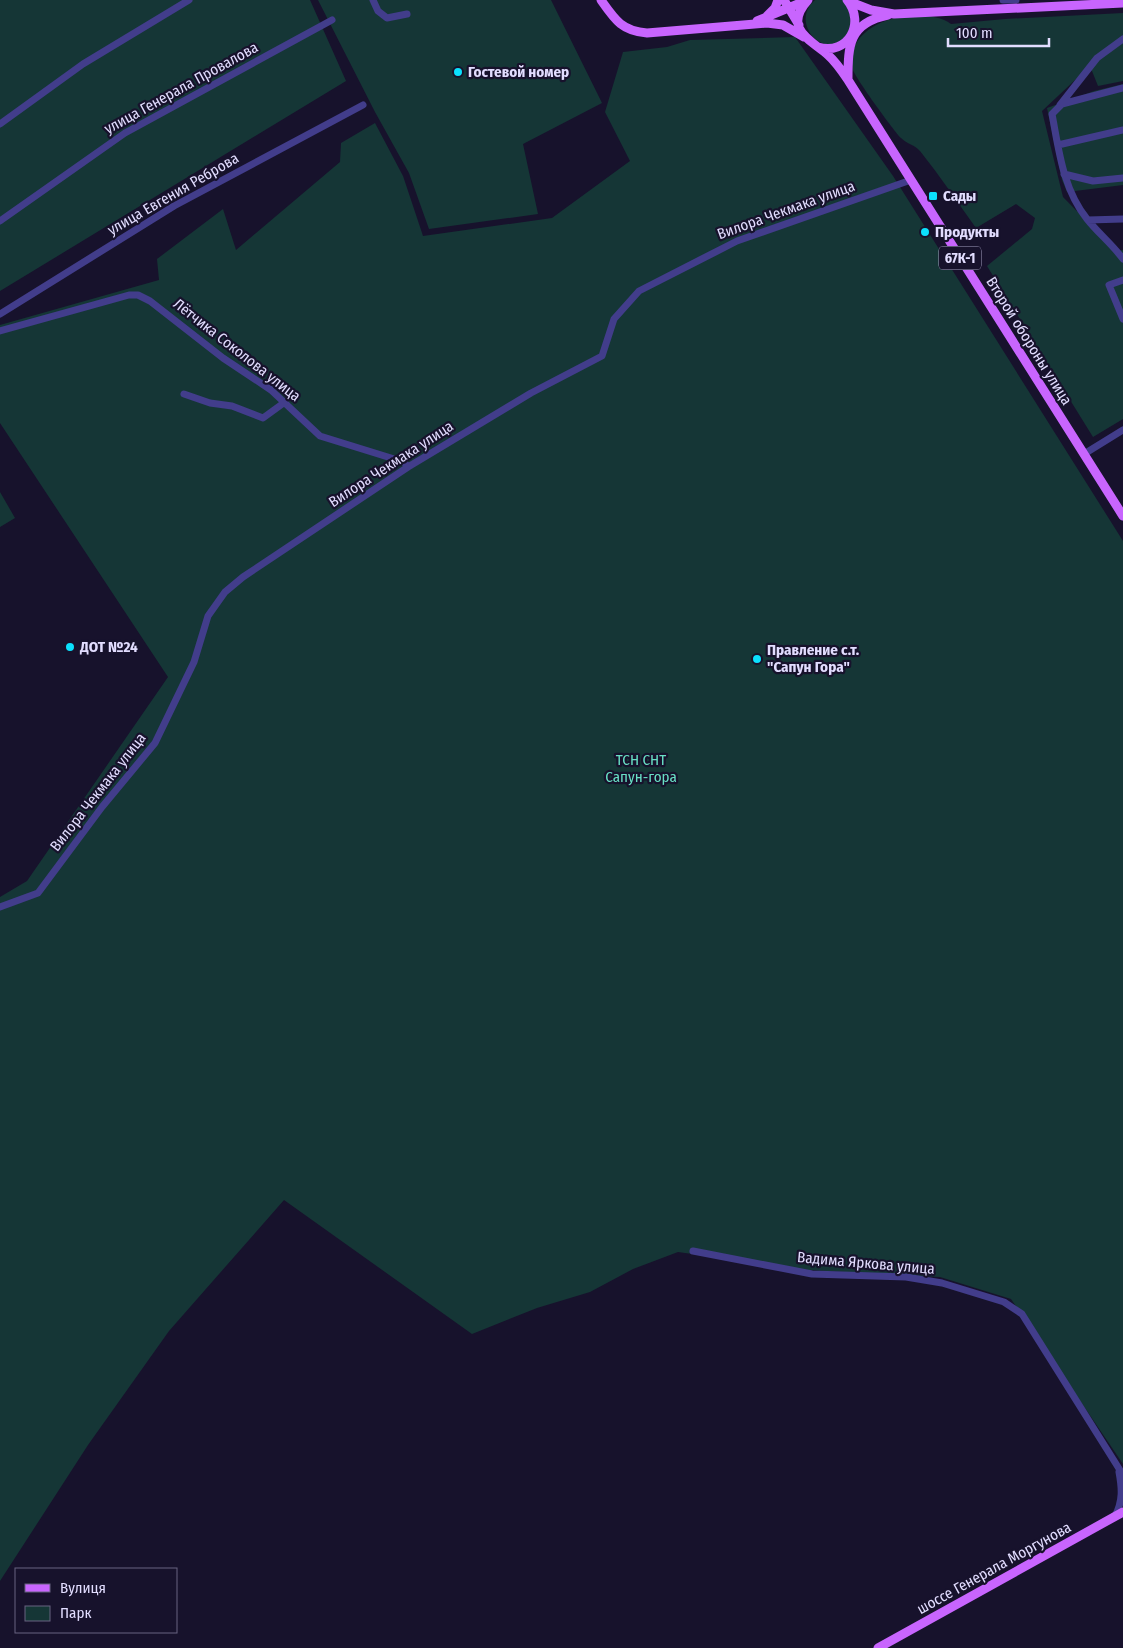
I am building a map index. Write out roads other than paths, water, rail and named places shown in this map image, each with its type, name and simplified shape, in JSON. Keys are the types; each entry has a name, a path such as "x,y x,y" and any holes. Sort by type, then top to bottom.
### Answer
{"main road":[{"name":"67К-1","path":"601,0 626,29 647,33 753,23 783,25 817,47 834,61 848,80"},
{"path":"764,18 775,8 778,0"},
{"path":"784,0 804,38"},
{"name":"67К-1","path":"753,23 808,0"},
{"name":"67К-1","path":"799,26 799,14 808,0"},
{"path":"848,0 871,10 894,14 1123,4"},
{"path":"848,0 856,15 848,51 848,80"},
{"path":"817,47 827,49 837,47 846,42 852,34 869,22 894,14"},
{"name":"Второй обороны улица","path":"848,80 1123,516"},
{"name":"шоссе Генерала Моргунова","path":"878,1648 1119,1514"}],"street":[{"path":"0,124 83,64 189,0"},
{"path":"373,0 378,12 387,18 407,14"},
{"path":"1003,0 1016,0 1012,9"},
{"name":"улица Генерала Провалова","path":"0,221 124,133 332,20"},
{"path":"1057,109 1097,58 1123,39"},
{"path":"1123,88 1062,104 1052,114 1064,174 1074,200 1088,220 1123,259"},
{"name":"улица Евгения Реброва","path":"0,314 174,206 363,105"},
{"path":"1058,145 1123,130"},
{"path":"1064,174 1093,181 1123,178"},
{"name":"Вилора Чекмака улица","path":"0,908 38,893 102,807 155,743 194,662 208,616 225,592 243,577 408,467 530,393 602,356 614,319 639,291 737,241 911,180"},
{"path":"1088,220 1123,220"},
{"path":"1123,280 1109,285 1123,319"},
{"name":"Лётчика Соколова улица","path":"0,331 129,294 138,295 150,301 223,358 271,390 320,436 404,462 408,467"},
{"path":"184,394 210,404 232,406 263,418 285,402"},
{"path":"1084,454 1123,430"},
{"name":"Вадима Яркова улица","path":"693,1251 812,1274 906,1277 942,1283 1011,1305 1022,1314 1075,1395 1121,1472"},
{"path":"1119,1514 1123,1496 1121,1472"}],"place":[{"name":"Гостевой номер","path":"458,72"},
{"name":"Сады","path":"933,196"},
{"name":"Продукты","path":"925,232"},
{"name":"ДОТ №24","path":"70,647"},
{"name":"Правление с.т. \"Сапун Гора\"","path":"757,659"}],"park label":[{"name":"ТСН СНТ Сапун-гора","path":"641,768"}]}
